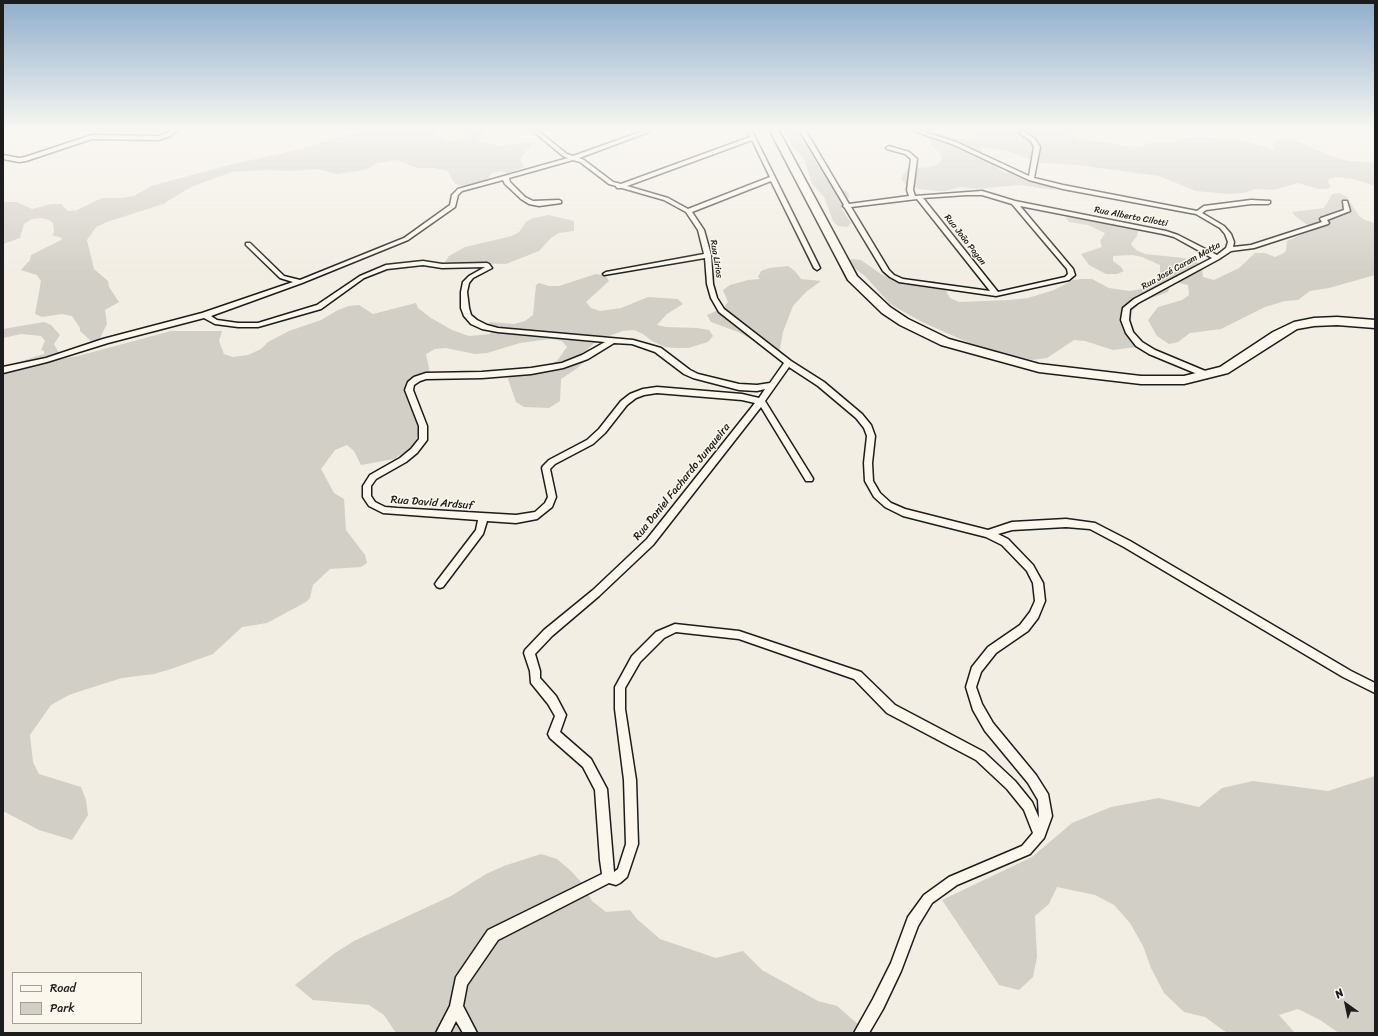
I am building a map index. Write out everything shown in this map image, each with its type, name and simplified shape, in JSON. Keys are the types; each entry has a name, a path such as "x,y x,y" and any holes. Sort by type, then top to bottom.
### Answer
{"main road":[{"path":"800,179 852,278 871,297 904,322 952,344 1039,368 1079,374 1162,381 1184,380 1224,370 1240,361 1277,335 1294,326 1314,322 1337,321 1375,324"}],"street":[{"path":"3,370 47,360 106,341 205,315 300,282 406,239 453,206 455,195 460,190 501,179"},
{"path":"506,179 507,184 523,198 531,202 539,204 559,202"},
{"name":"Rua Lirios","path":"606,179 619,187 666,199 688,211 701,230 708,255 710,284 714,298 721,310 788,363"},
{"path":"619,187 640,179"},
{"path":"688,211 770,179"},
{"path":"774,179 817,268"},
{"path":"831,179 846,206 892,276 902,281 974,292 996,294 1067,279 1072,275 1070,269 1014,203"},
{"path":"911,179 910,190 916,197"},
{"name":"Rua José Caram Matta","path":"1032,179 1063,187 1198,213 1222,227 1228,234 1231,242 1229,249 1217,258 1127,308 1126,320 1130,333 1139,344 1152,352 1207,375"},
{"name":"Rua Alberto Cilotti","path":"846,206 916,197 966,193 982,194 1014,203 1164,232 1181,238 1217,258"},
{"name":"Rua João Pagan","path":"916,197 996,294"},
{"path":"1198,213 1204,208 1251,202 1268,202"},
{"path":"1229,249 1252,247 1326,224 1323,219 1347,211 1345,202"},
{"path":"248,244 282,276 300,282"},
{"path":"606,274 708,255"},
{"path":"205,315 215,322 238,325 258,325 319,307 362,277 386,267 423,263 442,266 487,265 489,268 471,277 466,282 465,308 468,316 474,322 498,330 613,340 647,345 658,350 687,372 716,382 757,388 772,385"},
{"name":"Rua David Ardsuf","path":"613,340 585,356 564,365 482,375 426,376 416,379 411,384 409,390 423,426 423,440 414,451 403,460 373,477 367,486 367,497 372,504 383,510 483,518 516,519 537,515 549,505 552,497 546,468 552,462 590,442 602,431 624,403 633,396 643,392 657,390 680,391 742,397 762,402"},
{"path":"788,363 821,384 859,416 868,427 870,436 868,463 869,481 877,495 888,505 917,516 988,534 1005,542 1030,568 1038,583 1040,601 1034,615 1024,628 992,650 976,670 972,687 977,706 989,727 1032,779 1044,798 1046,816 1040,834 1026,850 953,881 928,899 913,922 896,966 878,1004 861,1033"},
{"name":"Rua Daniel Fachardo Junqueira","path":"609,877 606,860 601,789 587,764 554,734 561,715 552,700 535,680 535,671 529,653 548,633 596,593 650,542 762,402 788,363"},
{"path":"762,402 809,479"},
{"path":"440,584 480,532 483,518"},
{"path":"988,534 1005,528 1020,526 1066,523 1092,526 1127,544 1347,674 1375,688"},
{"path":"443,1033 456,1007 461,982 492,935 609,877 616,879 623,873 632,844 630,780 620,708 620,687 636,659 660,636 675,628 739,635 857,675 891,709 980,756 1011,786 1028,806 1040,834"},
{"path":"456,1007 470,1033"}],"green space":[{"path":"176,179 212,179 191,187 163,204 96,227 87,240 94,269 108,281 109,287 119,302 105,310 107,324 100,338 102,340 91,344 91,341 80,331 80,328 72,316 62,314 42,317 35,314 41,281 37,275 21,270 30,260 31,255 61,240 62,238 52,235 54,232 53,223 49,220 42,218 32,219 24,224 20,238 3,244 3,202 17,202 32,209 52,204 61,204 68,211 77,210 102,198 134,196 151,186"},
{"path":"452,179 488,179 486,182 475,188 466,189 454,183"},
{"path":"811,179 831,179 836,185 848,192 849,197 842,205 842,209 851,223 847,227 838,226 833,221 824,197 812,184"},
{"path":"902,179 1025,179 1044,183 1052,186 1054,190 1019,185 977,189 960,187 946,191 936,191 919,189 904,183"},
{"path":"1167,179 1329,179 1328,182 1331,187 1326,189 1318,189 1298,183 1274,190 1256,189 1244,193 1228,194 1196,191"},
{"path":"1355,179 1375,179 1375,186"},
{"path":"1339,193 1347,197 1359,216 1365,220 1375,223 1375,275 1329,288 1310,291 1298,300 1285,301 1265,307 1221,329 1190,333 1178,342 1169,344 1157,336 1148,320 1158,307 1182,300 1189,295 1188,285 1171,281 1168,292 1141,302 1132,311 1131,321 1139,343 1136,347 1113,350 1085,341 1074,340 1047,358 1032,360 983,349 922,322 890,304 866,277 849,264 851,259 861,260 881,274 906,285 914,282 934,281 943,286 950,298 959,302 1028,298 1054,290 1073,280 1082,279 1092,279 1109,288 1130,291 1147,288 1160,275 1160,265 1142,257 1132,255 1113,256 1113,261 1124,271 1117,274 1106,274 1089,265 1081,254 1102,247 1100,241 1105,233 1088,225 1069,222 1065,217 1131,227 1138,231 1137,236 1131,244 1136,250 1145,254 1184,258 1195,261 1202,266 1203,277 1214,280 1239,268 1255,253 1265,253 1275,257 1282,254 1286,251 1287,241 1310,231 1309,226 1292,212 1324,208 1332,194"},
{"path":"549,215 574,221 574,231 559,233 551,238 539,251 506,264 445,262 449,256 465,247 512,236 519,232 526,222 533,218"},
{"path":"788,266 795,271 801,279 821,281 806,292 793,306 783,332 779,354 738,332 711,322 707,315 723,308 728,302 723,290 730,285 748,280 760,279 758,277 761,271 769,268"},
{"path":"596,274 606,276 609,281 586,302 591,308 600,311 621,308 648,297 678,299 683,304 667,314 657,325 709,330 713,336 708,342 688,348 665,347 634,330 623,331 603,338 594,343 588,349 589,358 561,379 560,401 549,408 524,407 516,402 508,379 513,372 547,365 557,361 567,347 562,341 552,339 520,343 487,353 475,354 446,348 435,349 426,354 430,373 422,376 413,387 419,431 414,446 394,459 361,465 354,451 347,445 335,450 321,469 334,493 344,499 346,530 365,555 367,563 361,567 330,569 313,585 310,598 306,602 267,623 242,627 213,654 154,674 122,678 87,689 69,695 51,705 30,735 33,762 39,774 81,787 86,800 88,815 72,840 39,830 3,811 3,367 44,354 44,351 41,350 45,341 41,336 21,334 3,338 3,329 44,322 51,325 60,335 54,344 59,353 55,360 78,356 171,331 222,331 219,341 224,354 233,357 248,355 261,349 268,342 289,331 321,320 338,310 349,306 359,305 373,314 416,303 418,308 431,318 452,330 469,336 480,335 490,334 493,328 489,322 514,324 525,321 533,315 536,285 539,283 549,286 559,286"},
{"path":"1375,776 1375,1033 1339,1033 1320,1020 1298,1009 1279,1015 1295,1033 1227,1033 1205,1017 1184,1012 1164,993 1151,968 1143,946 1130,923 1114,905 1095,895 1057,887 1049,904 1035,916 1037,957 1033,977 1019,990 999,985 942,900 1032,857 1072,823 1111,807 1159,798 1199,807 1222,788 1253,781 1328,791"},
{"path":"541,854 557,859 570,870 583,884 592,901 606,912 630,910 637,919 660,939 716,958 743,951 762,970 818,1001 837,1006 868,1033 396,1033 384,1015 369,1005 313,1000 295,985 335,953 354,941 451,896 486,874 504,866"}]}
